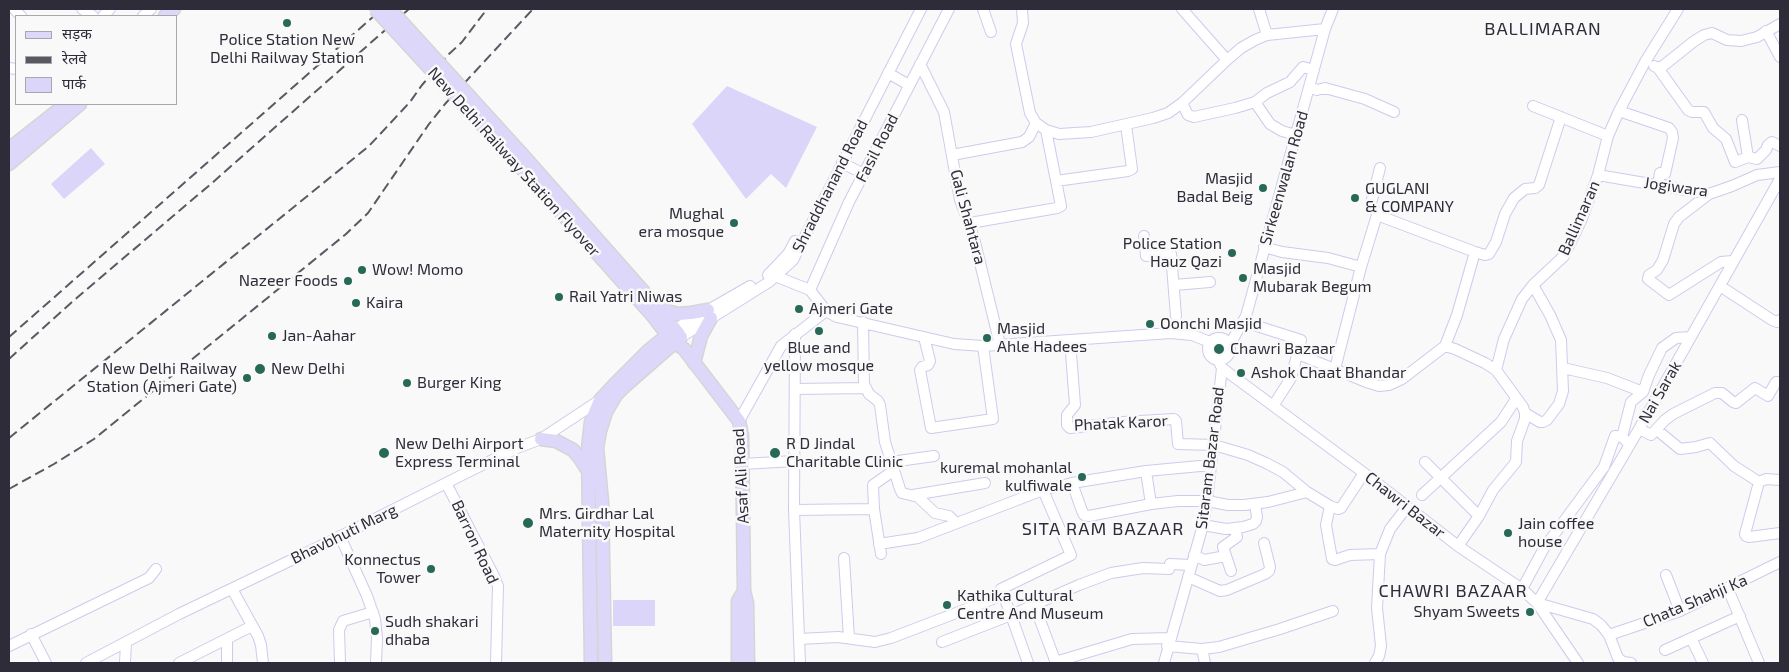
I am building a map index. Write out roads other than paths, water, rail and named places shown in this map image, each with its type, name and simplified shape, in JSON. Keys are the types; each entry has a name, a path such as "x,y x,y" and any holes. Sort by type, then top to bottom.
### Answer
{"main road":[{"path":"169,13 183,9"},
{"name":"New Delhi Railway Station Flyover","path":"375,9 518,157"},
{"name":"New Delhi Railway Station Flyover","path":"390,9 655,312 676,339"},
{"path":"9,149 65,105"},
{"path":"9,164 79,105"},
{"path":"591,663 588,473 590,429 600,400 649,350 654,341 655,312 710,314 701,336 694,363"},
{"path":"649,350 676,339"},
{"path":"605,663 602,511 597,448 600,431 606,412 616,395 676,339"},
{"name":"Asaf Ali Road","path":"676,339 739,421 742,436 744,591 747,603 748,663"},
{"path":"542,439 556,441 573,450 580,457 588,473"},
{"name":"Asaf Ali Road","path":"738,663 738,601 744,591"}],"street":[{"name":"Shraddhanand Road","path":"676,339 710,314 769,282 806,224 914,9"},
{"name":"Shraddhanand Road","path":"773,274 793,260 921,9"},
{"name":"Fasil Road","path":"810,290 849,202 949,9"},
{"path":"983,9 992,32"},
{"path":"1022,9 1023,23 1016,44 1030,113 1036,123 1046,130 1059,134 1091,132 1126,125 1168,113 1182,103 1241,48 1254,40 1267,35 1325,29"},
{"path":"1182,9 1227,60"},
{"path":"1259,9 1267,35"},
{"name":"Sirkeenwalan Road","path":"1229,346 1244,322 1325,29 1334,9"},
{"name":"Ballimaran","path":"1496,370 1504,339 1522,299 1533,285 1564,256 1582,221 1598,175 1608,136 1619,111 1645,62 1678,9"},
{"path":"1658,68 1704,35 1712,33 1732,42 1750,40 1780,24"},
{"path":"1766,31 1780,57"},
{"path":"1645,62 1658,68 1688,110 1704,112 1713,128 1726,139 1735,162 1748,157 1757,159 1772,142 1780,146"},
{"name":"Gali Shahtara","path":"920,64 944,112 960,200 970,223 1000,345"},
{"path":"1182,103 1188,114 1194,117 1255,102 1267,93 1290,82 1303,67 1314,70"},
{"path":"888,73 909,85"},
{"path":"1309,87 1317,90 1325,88 1365,100 1394,112"},
{"path":"1255,102 1270,124 1282,132 1296,135"},
{"path":"1533,106 1608,136"},
{"path":"1619,111 1669,128 1672,132 1673,138 1665,174 1660,174 1658,186"},
{"path":"1377,216 1475,252 1487,255 1491,253 1505,214 1514,198 1525,189 1538,186 1561,117"},
{"path":"1742,120 1748,157"},
{"path":"952,155 1022,142 1028,137 1036,123"},
{"path":"1056,181 1132,169 1126,125"},
{"path":"970,223 1061,206 1046,130"},
{"path":"842,163 864,174"},
{"path":"1335,369 1360,267 1377,216 1376,211 1370,207 1380,168"},
{"name":"Jogiwara","path":"1598,175 1709,194 1757,174 1780,172"},
{"name":"Nai Sarak","path":"1537,603 1626,441 1639,428 1780,179"},
{"path":"1709,194 1679,217 1674,224 1663,260 1648,278 1669,295 1721,262 1732,261"},
{"path":"1144,236 1146,256 1171,254 1176,316"},
{"path":"1264,247 1282,252 1328,258 1360,267"},
{"path":"1298,354 1379,386 1389,385 1402,379 1445,346 1457,316 1475,252"},
{"path":"773,274 810,290 826,310 837,316 954,344 983,346 1176,331 1210,342"},
{"path":"1174,285 1210,282"},
{"path":"1525,413 1543,422 1551,417 1562,398 1563,368 1561,340 1550,315 1533,285"},
{"path":"1720,286 1772,320 1777,322 1780,320"},
{"path":"739,421 781,346 826,310"},
{"path":"863,322 864,384 869,394 878,400 880,405 886,442 902,493 913,495 985,483"},
{"path":"1244,322 1300,338 1302,342 1291,378 1273,406"},
{"path":"795,334 794,510 800,663"},
{"path":"924,337 930,361 928,365 920,370 931,428 993,419 983,346"},
{"path":"1522,589 1544,548 1604,467 1616,436 1626,441 1631,402 1643,392 1649,374 1662,348 1676,338 1691,337"},
{"path":"1217,338 1228,342 1229,353 1220,364 1208,352 1210,342 1217,338"},
{"name":"Phatak Karor","path":"1070,340 1075,405 1067,415 1068,427 1174,419 1176,421 1178,444 1214,445"},
{"path":"1445,346 1485,363 1496,370 1523,407 1525,413 1525,419 1517,441 1516,462 1493,490 1479,516 1458,546"},
{"name":"Sitaram Bazar Road","path":"1164,663 1208,501 1220,364"},
{"name":"Chawri Bazar","path":"1220,364 1458,546 1522,589 1537,603 1578,663"},
{"path":"1563,368 1607,378 1643,392"},
{"path":"1639,428 1650,436 1653,435 1673,414 1715,393 1722,393 1736,403 1755,388 1768,396 1779,381"},
{"path":"795,389 865,388"},
{"path":"1422,494 1501,422 1516,399"},
{"name":"Bhavbhuti Marg","path":"86,663 179,614 446,482 542,439 600,400"},
{"path":"1657,430 1680,448 1691,448 1710,443 1734,466 1759,482"},
{"path":"1214,445 1266,462 1283,472 1307,492 1338,509 1341,508 1364,473"},
{"path":"934,456 892,466 873,485 879,549 918,538 1043,490 1072,483 1146,471 1211,465"},
{"path":"743,464 794,461"},
{"path":"1425,462 1479,516"},
{"path":"1146,471 1151,504"},
{"path":"1759,482 1766,479 1780,480"},
{"name":"Barron Road","path":"446,482 496,581 498,593 496,663"},
{"path":"1759,482 1745,535 1749,537 1780,533"},
{"path":"1072,483 1084,515 1089,516 1151,504 1178,501 1208,501 1228,506 1254,504 1307,492"},
{"path":"799,639 826,636 875,642 890,638 1002,592 1070,555 1043,490"},
{"path":"913,495 935,512 949,516 956,523"},
{"path":"1203,525 1236,529 1253,524 1256,521 1254,504"},
{"path":"1330,506 1326,525 1332,559 1335,560 1350,555 1380,554"},
{"path":"1375,663 1381,646 1377,608 1380,554 1390,529 1407,506"},
{"path":"794,510 874,509"},
{"path":"1231,571 1223,547 1237,537 1236,529"},
{"path":"340,536 373,612 377,638 376,663"},
{"path":"1188,577 1220,591 1227,590 1265,574 1269,571 1270,567 1264,543"},
{"path":"942,642 1111,573 1143,568 1169,569 1170,564 1226,556"},
{"path":"844,558 849,638"},
{"name":"Chata Shahji Ka","path":"1608,635 1680,611 1780,562"},
{"path":"9,646 149,578 156,569"},
{"path":"1666,575 1680,611"},
{"path":"232,589 261,645 262,663"},
{"path":"1728,589 1740,616 1756,662"},
{"path":"1002,592 1028,663"},
{"path":"1537,603 1593,619 1601,625 1608,635 1618,658 1624,662 1631,663"},
{"path":"1034,604 1055,663 1132,639 1169,642 1202,649 1234,643 1333,612"},
{"path":"340,663 339,630 342,621 373,612"},
{"path":"1665,650 1740,616"},
{"path":"180,663 252,626"},
{"path":"31,634 46,663"},
{"path":"1691,638 1703,663"},
{"path":"227,639 227,663"},
{"path":"125,663 126,643"},
{"path":"1202,649 1205,663"}],"tunnel":[{"path":"1176,316 1176,328"}],"railway":[{"path":"9,337 382,9"},
{"path":"9,359 73,301 212,183 409,9"},
{"path":"9,438 369,146 410,102 449,54 462,42 487,9"},
{"path":"9,489 94,439 346,234 368,213 429,124 445,104 533,9"}],"place":[{"name":"Police Station New Delhi Railway Station","path":"287,23"},
{"name":"Masjid Badal Beig","path":"1263,188"},
{"name":"GUGLANI & COMPANY","path":"1355,198"},
{"name":"Mughal era mosque","path":"734,223"},
{"name":"Police Station Hauz Qazi","path":"1232,253"},
{"name":"Wow! Momo","path":"362,270"},
{"name":"Masjid Mubarak Begum","path":"1243,278"},
{"name":"Nazeer Foods","path":"348,281"},
{"name":"Rail Yatri Niwas","path":"559,297"},
{"name":"Kaira","path":"356,303"},
{"name":"Ajmeri Gate","path":"799,309"},
{"name":"Oonchi Masjid","path":"1150,324"},
{"name":"Blue and yellow mosque","path":"819,331"},
{"name":"Jan-Aahar","path":"272,336"},
{"name":"Masjid Ahle Hadees","path":"987,338"},
{"name":"Chawri Bazaar","path":"1219,349"},
{"name":"New Delhi","path":"260,369"},
{"name":"Ashok Chaat Bhandar","path":"1241,373"},
{"name":"New Delhi Railway Station (Ajmeri Gate)","path":"247,378"},
{"name":"Burger King","path":"407,383"},
{"name":"New Delhi Airport Express Terminal","path":"384,453"},
{"name":"R D Jindal Charitable Clinic","path":"775,453"},
{"name":"kuremal mohanlal kulfiwale","path":"1082,477"},
{"name":"Mrs. Girdhar Lal Maternity Hospital","path":"528,523"},
{"name":"Jain coffee house","path":"1508,533"},
{"name":"Konnectus Tower","path":"431,569"},
{"name":"Kathika Cultural Centre And Museum","path":"947,605"},
{"name":"Shyam Sweets","path":"1530,612"},
{"name":"Sudh shakari dhaba","path":"375,631"}],"district":[{"name":"BALLIMARAN","path":"1543,29"},
{"name":"SITA RAM BAZAAR","path":"1103,529"},
{"name":"CHAWRI BAZAAR","path":"1453,591"}]}
